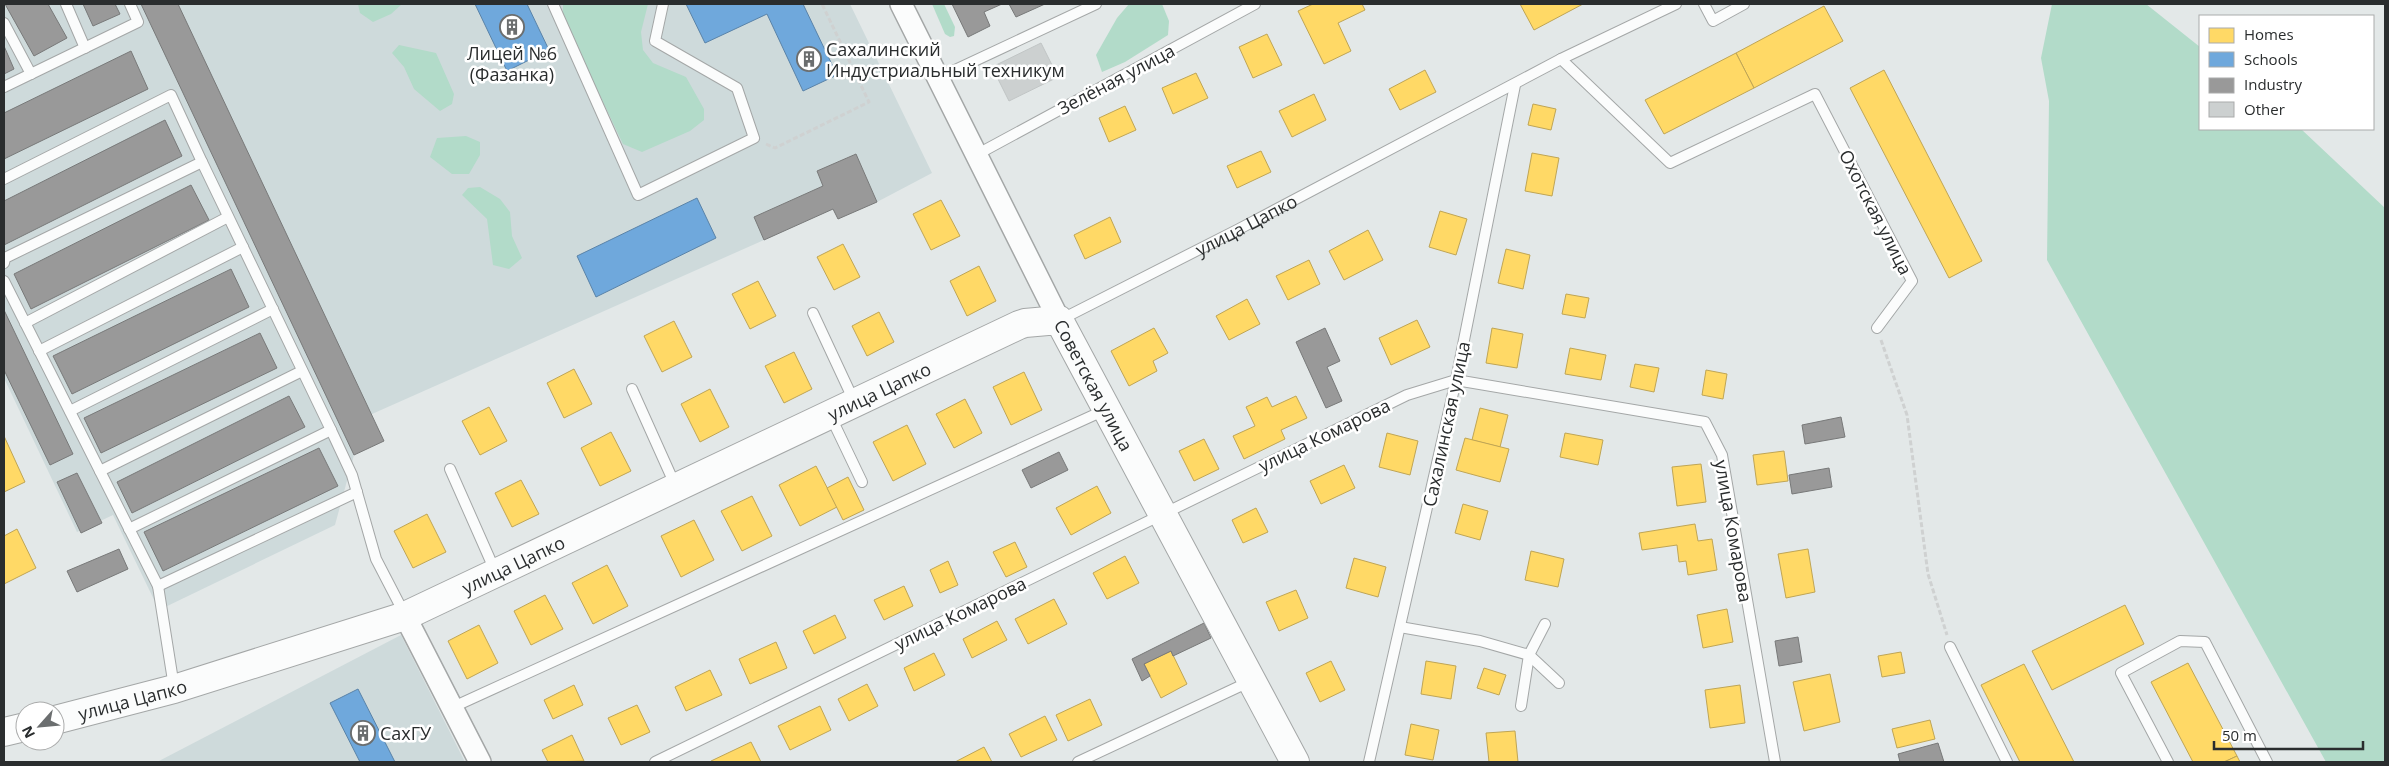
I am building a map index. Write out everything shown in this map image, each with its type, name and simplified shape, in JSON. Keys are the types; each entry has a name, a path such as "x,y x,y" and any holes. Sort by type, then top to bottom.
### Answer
{"street":[{"name":"Советская улица","path":"901,4 1059,320 1295,762"},
{"name":"улица Цапко","path":"65,717 174,689 406,616 855,402 1026,323 1059,320"},
{"path":"406,616 480,762"}],"lane":[{"path":"66,4 85,48"},
{"path":"4,87 138,22 130,4"},
{"path":"553,4 638,195 754,138 736,88 655,41 664,4"},
{"path":"938,78 1096,4"},
{"name":"Зелёная улица","path":"976,155 1255,4"},
{"name":"улица Цапко","path":"1059,320 1515,85 1561,59 1676,4"},
{"path":"1704,4 1713,21 1744,4"},
{"path":"4,23 31,74"},
{"name":"Охотская улица","path":"1561,59 1670,163 1815,94 1912,282 1876,328"},
{"name":"Сахалинская улица","path":"1369,762 1456,380 1515,85"},
{"path":"4,179 171,95 352,475 376,559 406,616"},
{"path":"4,263 5,258 202,162"},
{"path":"25,323 228,217"},
{"path":"39,351 243,247"},
{"path":"4,281 158,586 174,689"},
{"path":"70,411 273,309"},
{"path":"814,313 855,402"},
{"path":"100,471 302,371"},
{"name":"улица Комарова","path":"655,762 1406,395 1456,380 1705,422 1722,455 1775,762"},
{"path":"632,389 676,488"},
{"path":"451,708 1106,410"},
{"path":"830,414 862,482"},
{"path":"129,529 331,430"},
{"path":"450,469 496,574"},
{"path":"158,586 357,492"},
{"path":"1521,706 1529,655 1545,624"},
{"path":"1400,627 1480,641 1529,655 1559,683"},
{"path":"2168,762 2121,673 2180,641 2205,642 2267,762"},
{"path":"1950,647 2007,762"},
{"path":"1078,762 1252,680"}],"path":[{"path":"754,138 775,148 869,102 822,4"},
{"path":"1876,328 1907,415 1928,574 1950,647"}],"shaded area":[{"path":"4,4 850,4 932,173 877,202 855,154 817,171 823,186 754,217 764,240 372,414 354,455 335,525 159,610 113,515 77,532 4,378"},
{"path":"401,635 465,762 157,762"}],"green space":[{"path":"358,4 402,4 391,14 373,22 360,13"},
{"path":"563,4 648,4 641,32 643,50 653,63 686,77 704,109 704,120 690,131 642,152 623,144 563,18"},
{"path":"932,4 944,4 955,27 954,36 950,37 945,34"},
{"path":"1129,4 1162,4 1169,21 1168,35 1125,62 1102,72 1096,55 1117,18"},
{"path":"2052,4 2146,4 2199,46 2199,130 2302,130 2385,208 2385,762 2326,762 2047,260 2049,101 2041,58"},
{"path":"399,45 436,53 454,94 452,104 440,111 414,89 404,67 392,53"},
{"path":"466,136 480,142 480,155 469,174 452,174 430,157 437,138"},
{"path":"480,187 500,199 510,212 512,236 522,258 509,269 493,265 487,219 462,195 468,188"}],"building: Homes":[{"path":"1313,4 1362,4 1365,10 1338,23 1351,51 1324,64 1298,11"},
{"path":"1520,4 1583,4 1534,30"},
{"path":"1824,6 1843,41 1754,88 1736,53"},
{"path":"1267,34 1282,65 1253,78 1239,47"},
{"path":"1736,53 1754,88 1664,134 1645,100"},
{"path":"1425,70 1436,92 1400,110 1389,89"},
{"path":"1884,70 1982,261 1949,278 1850,88"},
{"path":"1196,73 1208,98 1173,114 1162,88"},
{"path":"1314,94 1326,120 1292,137 1279,111"},
{"path":"1533,104 1556,109 1551,130 1528,125"},
{"path":"1125,106 1136,130 1109,142 1099,118"},
{"path":"1261,151 1271,172 1237,188 1227,166"},
{"path":"1532,153 1559,158 1552,196 1525,191"},
{"path":"941,200 960,236 931,250 913,214"},
{"path":"1440,211 1467,219 1456,255 1429,247"},
{"path":"1110,217 1121,242 1085,259 1074,235"},
{"path":"1368,230 1383,260 1344,280 1329,251"},
{"path":"843,244 860,277 834,290 817,257"},
{"path":"1506,249 1530,255 1523,289 1498,283"},
{"path":"1309,260 1320,284 1288,300 1276,276"},
{"path":"979,266 996,301 967,316 950,281"},
{"path":"758,281 776,316 750,329 732,294"},
{"path":"1566,294 1589,298 1585,318 1562,314"},
{"path":"1247,299 1260,324 1229,340 1216,316"},
{"path":"879,312 894,342 867,356 852,326"},
{"path":"1417,320 1430,347 1391,365 1379,338"},
{"path":"674,321 692,357 662,372 644,336"},
{"path":"1154,328 1168,353 1153,361 1157,371 1129,386 1111,351"},
{"path":"1492,328 1523,334 1517,368 1486,363"},
{"path":"1570,348 1606,355 1601,380 1565,374"},
{"path":"794,352 812,389 784,403 765,366"},
{"path":"1635,364 1659,368 1654,392 1630,387"},
{"path":"574,369 592,404 564,418 547,383"},
{"path":"1706,370 1727,374 1723,399 1702,395"},
{"path":"1024,372 1042,410 1011,425 993,387"},
{"path":"710,389 729,427 700,442 681,404"},
{"path":"1296,396 1307,418 1281,430 1285,439 1244,459 1233,436 1255,426 1246,407 1267,397 1272,407"},
{"path":"965,399 982,433 954,448 936,414"},
{"path":"489,407 507,441 480,455 462,421"},
{"path":"1480,408 1508,415 1500,447 1472,440"},
{"path":"907,425 926,464 893,481 873,442"},
{"path":"611,432 631,471 600,486 581,448"},
{"path":"1387,433 1418,441 1410,475 1379,467"},
{"path":"1565,433 1603,440 1598,465 1560,457"},
{"path":"4,436 25,482 4,492"},
{"path":"1465,438 1509,449 1500,482 1456,470"},
{"path":"1204,439 1219,469 1194,481 1179,451"},
{"path":"1784,451 1788,481 1757,485 1753,455"},
{"path":"1701,464 1706,502 1677,506 1672,467"},
{"path":"1344,465 1355,488 1321,504 1310,481"},
{"path":"816,466 837,507 800,526 779,485"},
{"path":"848,477 864,510 843,520 827,488"},
{"path":"521,480 539,514 512,527 495,493"},
{"path":"1097,486 1111,513 1071,535 1056,508"},
{"path":"752,496 772,536 742,551 721,511"},
{"path":"1463,504 1488,511 1480,540 1455,533"},
{"path":"1256,508 1268,532 1243,543 1232,520"},
{"path":"427,514 446,552 413,568 394,531"},
{"path":"694,520 714,560 681,577 661,536"},
{"path":"1695,524 1698,541 1712,539 1717,570 1688,575 1686,561 1679,562 1677,545 1642,550 1639,533"},
{"path":"17,529 36,568 4,584 4,536"},
{"path":"1015,542 1027,567 1006,577 993,552"},
{"path":"1808,549 1815,592 1786,598 1778,554"},
{"path":"1531,551 1564,559 1558,587 1525,580"},
{"path":"1125,556 1139,583 1107,599 1093,573"},
{"path":"1354,558 1386,567 1378,597 1346,588"},
{"path":"948,561 958,585 940,593 930,570"},
{"path":"607,565 628,606 593,624 572,583"},
{"path":"904,586 913,606 884,620 874,600"},
{"path":"1296,590 1308,618 1279,631 1266,602"},
{"path":"545,595 563,629 531,645 514,611"},
{"path":"1054,599 1067,624 1028,644 1015,619"},
{"path":"2125,605 2144,644 2052,690 2032,651"},
{"path":"1727,609 1733,642 1703,648 1697,615"},
{"path":"835,615 846,638 814,654 803,631"},
{"path":"997,621 1007,640 972,658 963,639"},
{"path":"479,625 498,663 467,679 448,641"},
{"path":"776,642 787,668 750,684 739,659"},
{"path":"1171,651 1187,684 1161,698 1144,664"},
{"path":"1901,652 1905,673 1882,677 1878,656"},
{"path":"934,653 945,675 914,691 904,668"},
{"path":"1331,661 1345,690 1320,702 1306,673"},
{"path":"1426,661 1456,666 1451,699 1421,694"},
{"path":"2188,663 2237,756 2224,762 2193,762 2151,682"},
{"path":"2024,664 2074,762 2020,762 1981,685"},
{"path":"1484,668 1506,675 1499,695 1477,688"},
{"path":"710,670 722,695 686,711 675,687"},
{"path":"1830,674 1840,722 1804,731 1793,682"},
{"path":"867,684 878,706 849,721 838,699"},
{"path":"574,685 583,705 553,719 544,700"},
{"path":"1740,685 1745,723 1710,728 1705,690"},
{"path":"1090,699 1102,725 1068,741 1056,715"},
{"path":"637,705 650,732 621,745 608,718"},
{"path":"820,706 831,730 790,750 778,726"},
{"path":"1045,716 1057,740 1021,757 1009,734"},
{"path":"1930,720 1935,739 1897,748 1892,729"},
{"path":"1411,724 1439,730 1433,760 1405,755"},
{"path":"1515,731 1518,762 1489,762 1486,733"},
{"path":"572,735 584,761 548,762 542,750"},
{"path":"751,742 761,762 711,761"},
{"path":"984,747 992,762 955,762"},
{"path":"2237,756 2240,762 2224,762"}],"building: Schools":[{"name":"Лицей №6 (Фазанка)","path":"475,4 527,4 549,50 507,71"},
{"name":"Сахалинский Индустриальный техникум","path":"686,4 803,4 837,75 803,91 767,14 705,43"},
{"path":"697,198 716,238 596,297 577,256"},
{"name":"СахГУ","path":"358,689 395,762 360,762 330,703"}],"building: Industry":[{"path":"5,4 48,4 67,38 34,56"},
{"path":"83,4 115,4 120,14 93,26"},
{"path":"141,4 178,4 384,441 354,455"},
{"path":"952,4 1002,4 984,12 990,26 968,37"},
{"path":"1009,4 1045,4 1016,17"},
{"path":"4,46 14,69 4,74"},
{"path":"131,51 148,89 4,159 4,113"},
{"path":"165,120 182,156 4,245 4,201"},
{"path":"856,154 877,202 838,219 833,209 764,240 754,217 823,186 817,171"},
{"path":"191,185 209,220 31,309 14,274"},
{"path":"231,269 249,307 72,394 53,356"},
{"path":"4,310 73,454 50,465 4,370"},
{"path":"1325,328 1340,361 1327,367 1342,401 1326,408 1296,342"},
{"path":"260,333 277,368 101,453 84,418"},
{"path":"289,396 305,427 132,513 117,482"},
{"path":"1841,417 1845,437 1805,444 1802,425"},
{"path":"319,448 338,486 163,571 144,532"},
{"path":"1059,452 1068,470 1031,488 1022,470"},
{"path":"1829,468 1832,487 1792,494 1789,475"},
{"path":"77,473 102,523 81,533 57,482"},
{"path":"119,549 128,569 77,592 67,571"},
{"path":"1204,623 1211,638 1173,656 1171,651 1144,664 1150,676 1142,681 1132,659"},
{"path":"1798,637 1802,662 1779,666 1775,641"},
{"path":"1938,743 1944,762 1900,762 1898,754"}],"building: Other":[{"path":"1041,43 1058,77 1009,101 992,67"}],"place":[{"name":"Лицей №6 (Фазанка)","path":"512,27"},
{"name":"Сахалинский Индустриальный техникум","path":"809,59"},
{"name":"СахГУ","path":"363,733"}]}
